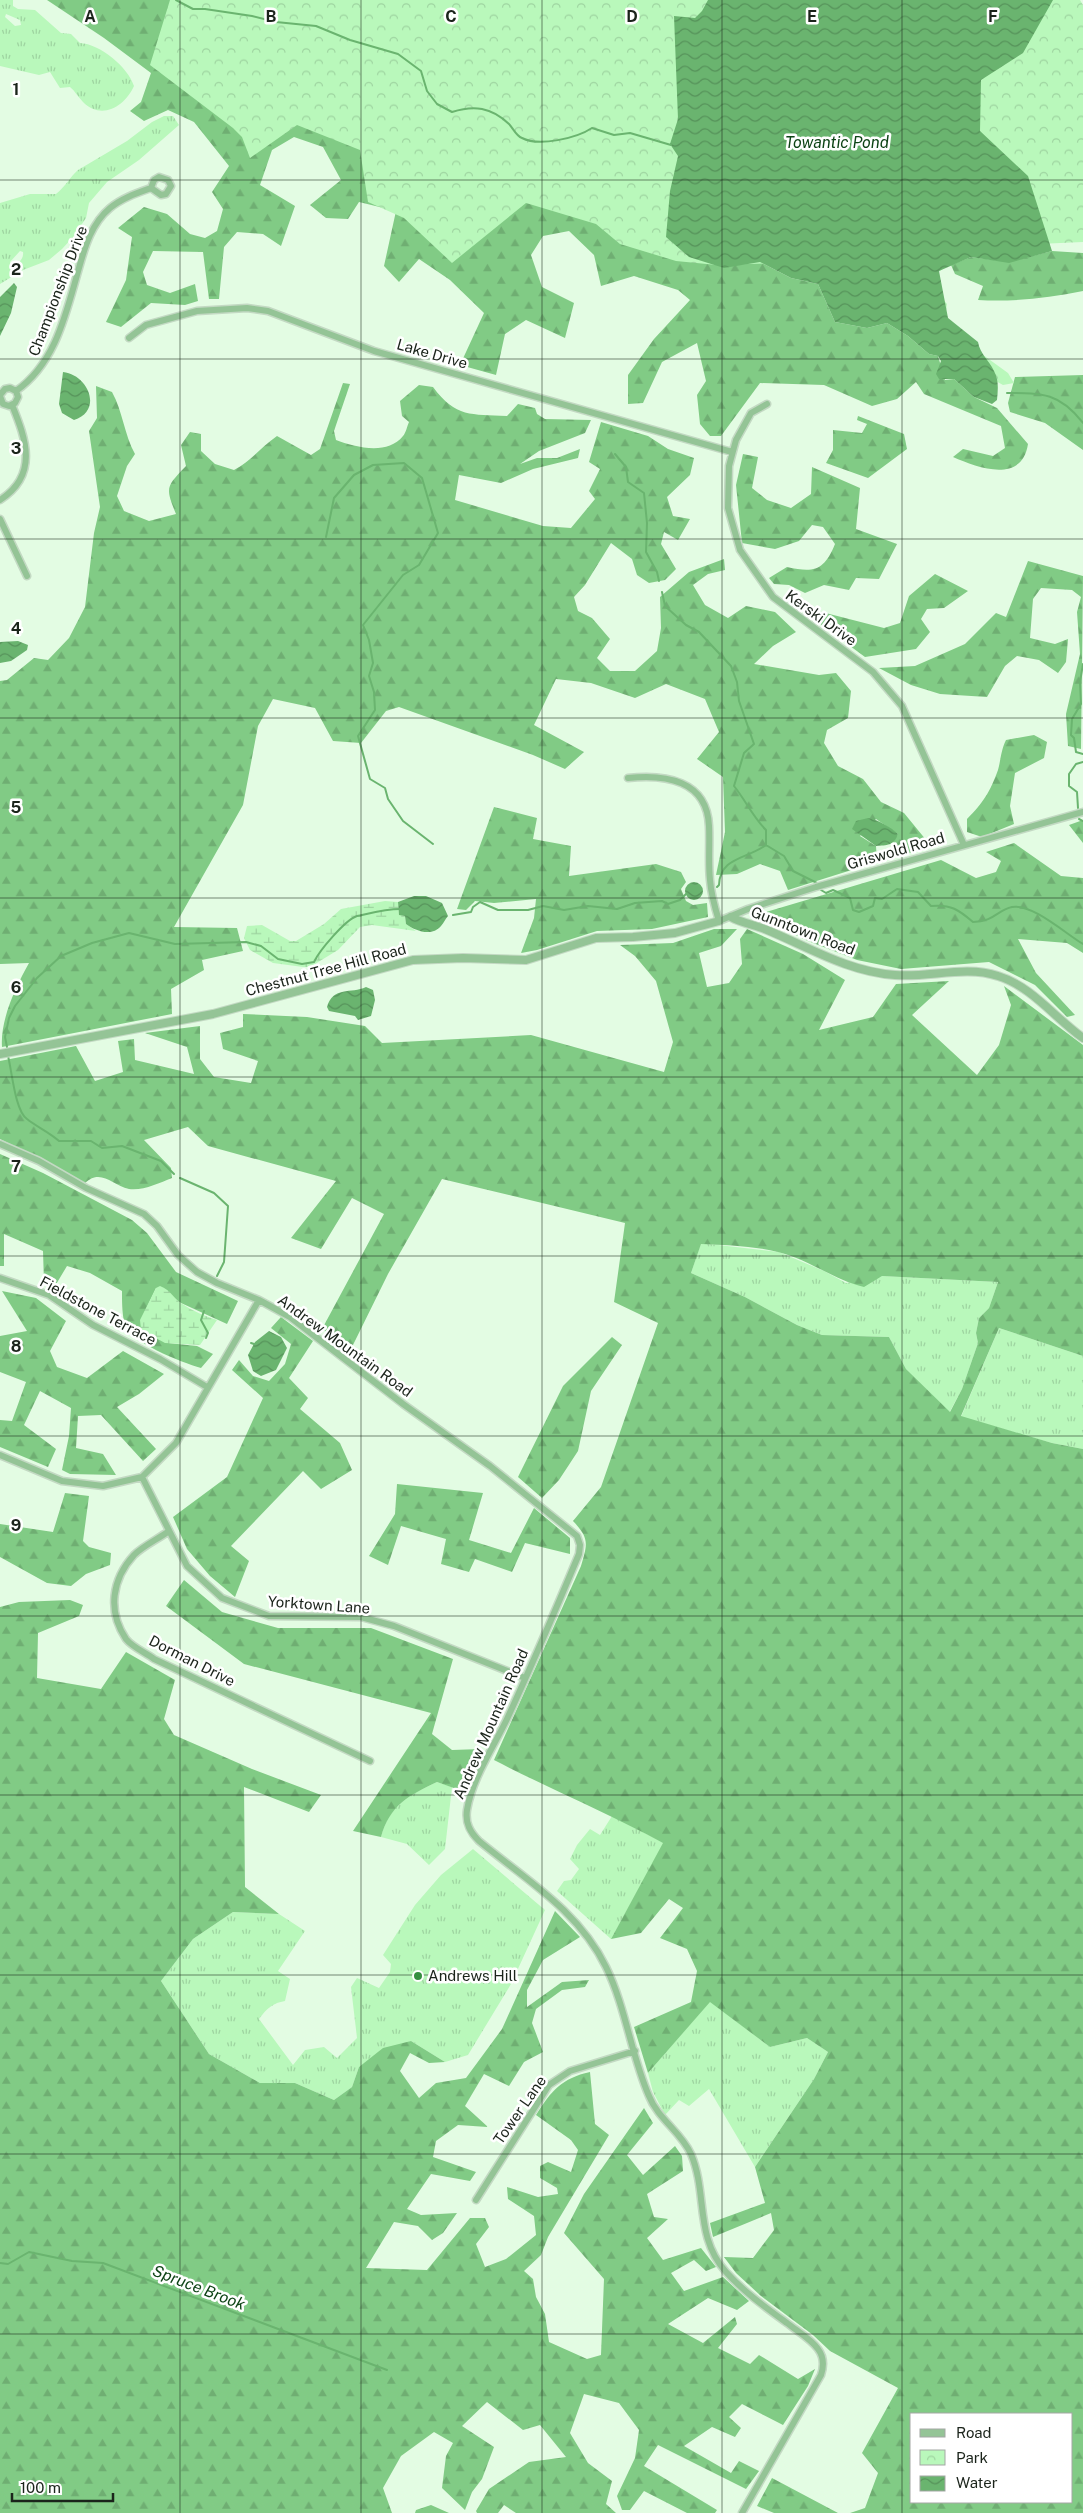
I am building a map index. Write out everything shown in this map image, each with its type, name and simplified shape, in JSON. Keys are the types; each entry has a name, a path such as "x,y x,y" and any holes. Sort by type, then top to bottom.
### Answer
{"street":[{"name":"Championship Drive","path":"16,391 36,375 49,356 85,248 100,218 121,200 151,188"},
{"name":"Lake Drive","path":"128,338 146,325 197,311 247,308 268,311 374,351 732,452"},
{"path":"8,388 16,391 17,400 12,405 6,405 0,399 8,388"},
{"name":"Kerski Drive","path":"767,404 751,413 737,437 732,452 727,481 728,508 744,558 773,598 873,672 902,706 964,845"},
{"path":"0,500 12,489 19,478 26,456 24,433 12,405"},
{"path":"0,519 27,576"},
{"path":"628,778 653,776 673,779 695,792 703,802 710,824 709,878 719,921"},
{"name":"Griswold Road","path":"719,921 748,909 816,887 1083,812"},
{"name":"Gunntown Road","path":"731,917 772,932 812,952 877,972 904,975 978,972 998,976 1023,988 1083,1038"},
{"name":"Chestnut Tree Hill Road","path":"0,1054 213,1014 413,960 463,958 526,960 596,938 633,938 675,933 719,921"},
{"name":"Andrew Mountain Road","path":"0,1144 39,1161 86,1188 144,1214 190,1266 209,1279 260,1300 296,1322 403,1404 490,1466 577,1536 580,1544 579,1554 472,1795 467,1809 468,1827 478,1841 556,1902 592,1943 610,1975 652,2102 691,2155 706,2235 716,2258 742,2288 815,2345 823,2359 823,2369 817,2383 742,2513"},
{"name":"Fieldstone Terrace","path":"0,1278 49,1295 93,1325 160,1359 207,1387"},
{"path":"0,1455 62,1481 103,1486 142,1477 176,1443 207,1387 260,1300"},
{"name":"Yorktown Lane","path":"142,1477 187,1566 222,1598 269,1616 361,1618 394,1626 525,1678"},
{"name":"Dorman Drive","path":"169,1531 135,1554 116,1584 113,1611 127,1640 154,1659 370,1761"},
{"name":"Tower Lane","path":"476,2200 549,2085 570,2071 635,2051"}],"green space":[{"path":"0,0 13,0 13,6 18,9 35,10 61,33 71,34 80,43 96,47 104,52 120,64 134,86 125,100 119,105 105,111 98,110 90,108 70,87 60,88 50,72 39,75 0,66","holes":["6,14 20,20 21,25 15,26 5,17"]},
{"path":"47,0 301,0 760,262 791,278 818,284 835,322 867,328 887,323 908,336 929,354 938,356 945,380 954,379 974,397 997,408 1028,444 1024,456 1017,464 1008,469 998,470 974,465 953,457 963,449 993,456 1005,448 1001,426 924,394 916,382 897,399 872,406 824,385 760,383 721,436 710,436 700,424 697,395 706,381 697,343 662,362 643,403 628,404 628,375 654,339 690,300 678,290 634,276 601,286 594,255 569,231 543,236 531,255 542,287 574,303 565,338 526,320 505,334 496,375 460,365 484,313 450,280 419,259 399,282 384,266 396,211 359,202 348,219 326,218 310,205 341,180 323,147 294,137 272,150 260,185 295,206 281,246 263,234 237,232 224,247 219,299 209,299 203,252 153,251 143,272 147,285 170,293 195,284 198,301 185,305 151,303 121,327 106,322 126,280 132,237 118,228 144,207 167,214 190,234 205,238 217,231 223,209 212,192 229,166 194,122 168,110 144,121 130,111 141,102 151,73 104,38"},
{"path":"170,0 1080,0 1083,5 1083,242 975,247 934,275 941,297 947,304 945,317 961,339 1008,373 1014,383 1003,385 783,263 717,265 676,261 620,244 596,224 526,203 452,263 404,218 368,202 360,150 297,125 250,158 242,137 233,128 150,65"},
{"path":"164,116 173,116 179,125 139,160 107,182 89,203 86,218 74,236 62,249 49,260 23,270 0,284 0,203 30,194 56,194 78,170 127,141 152,122","holes":["20,251 23,252 23,257 12,267 10,262"]},
{"path":"1052,251 1083,253 1083,291 1031,299 978,300 983,286 955,274 951,265 971,257 1009,262"},
{"path":"1083,375 1083,450 1045,423 1010,412 1008,403 1015,377"},
{"path":"343,383 350,384 334,431 336,440 361,447 380,448 388,446 403,436 409,422 402,416 400,401 419,385 433,387 449,404 457,409 474,414 507,416 518,404 535,408 537,414 545,419 591,420 585,433 539,451 520,464 537,458 557,458 580,449 578,458 533,469 501,483 459,475 455,500 543,526 571,528 595,499 589,491 600,469 589,462 601,422 648,436 668,449 694,458 690,475 667,497 673,516 690,519 678,540 664,532 661,544 676,569 665,580 649,583 637,575 632,559 611,543 585,585 574,597 578,611 592,618 610,639 597,658 610,671 635,671 657,651 661,628 660,597 689,572 724,559 725,570 708,574 693,585 705,605 728,618 746,606 775,612 796,632 773,646 754,664 819,675 836,673 851,691 848,718 827,730 824,743 838,766 863,779 881,802 904,813 931,846 907,854 893,842 898,834 876,819 860,836 876,846 877,862 788,890 780,871 760,864 737,874 716,875 725,832 723,777 697,759 719,732 705,699 666,684 635,698 591,683 556,679 534,725 584,752 565,769 533,755 399,707 386,711 361,743 333,741 315,708 273,699 258,726 243,805 174,927 237,928 243,951 202,960 204,970 171,989 172,1014 2,1047 6,1015 14,993 29,963 0,964 0,681 7,680 34,658 48,660 69,638 85,607 94,533 100,507 89,431 97,418 96,386 112,392 135,454 127,466 117,496 124,511 149,521 176,514 170,498 169,488 174,479 186,466 181,445 190,432 201,434 201,451 215,464 234,470 277,436 311,455 320,449"},
{"path":"858,416 904,434 907,449 868,478 826,463 833,450 833,430 862,433 867,424 857,420"},
{"path":"743,454 758,457 752,488 767,500 791,508 811,494 812,467 860,488 856,529 897,544 879,579 856,578 849,590 824,585 805,593 789,585 774,584 769,578 787,567 804,570 817,568 822,565 827,560 835,544 823,527 812,525 799,541 775,549 742,543 736,485"},
{"path":"1028,561 1083,576 1081,749 1068,746 1066,714 1080,654 1077,612 1081,597 1072,590 1041,588 1033,599 1030,638 1055,644 1068,639 1066,662 1058,673 1039,660 1017,656 1005,666 987,697 940,694 911,685 879,668 915,666 965,644 996,613 1006,617"},
{"path":"935,574 968,591 944,608 927,609 921,619 930,632 916,649 865,657 789,601 795,598 814,610 884,628 900,623 909,596"},
{"path":"1034,735 1047,742 1044,758 1015,773 1010,806 1014,824 982,837 967,832 967,819 982,802 992,785 1006,740"},
{"path":"494,807 537,818 533,839 571,846 569,876 656,864 681,872 686,882 681,889 686,901 693,905 707,903 708,917 652,929 597,931 537,950 521,953 534,918 536,899 494,903 475,901 466,910 457,909"},
{"path":"1083,820 1083,843 1069,825"},
{"path":"1014,843 1061,876 1083,878 1083,953 1067,943 1018,939 1036,973 1075,1015 1067,1017 1035,985 989,962 901,969 857,960 808,941 761,918 766,912 941,860 976,878 996,872 1001,861 986,852"},
{"path":"385,901 398,902 399,914 405,916 406,924 416,931 372,925 360,927 338,950 310,967 273,963 250,950 244,938 247,926 262,925 290,941 296,941 324,924 341,909"},
{"path":"714,929 737,929 721,946 699,953 707,987 729,983 742,964 740,939 747,929 803,954 845,980 819,1030 873,1017 896,984 949,981 912,1015 977,1075 999,1045 1011,1005 1004,986 1083,1045 1083,1356 999,1328 961,1416 1052,1443 1083,1449 1083,2513 850,2513 865,2508 878,2473 862,2453 898,2388 830,2351 813,2335 761,2296 736,2273 724,2257 753,2258 774,2230 771,2213 713,2237 710,2223 765,2203 755,2167 814,2079 828,2052 807,2038 770,2047 710,2002 648,2073 634,2027 691,2002 697,1971 687,1949 660,1938 683,1908 669,1899 641,1933 611,1939 663,1843 494,1760 581,1566 586,1541 582,1532 573,1521 601,1487 658,1323 614,1302 625,1223 442,1179 388,1274 351,1349 322,1329 384,1214 352,1198 321,1249 291,1238 336,1181 208,1146 188,1127 144,1140 171,1168 172,1178 140,1189 129,1189 101,1177 96,1177 85,1183 0,1139 0,1061 76,1046 95,1081 123,1072 118,1041 134,1039 135,1060 194,1074 187,1047 145,1033 200,1026 200,1059 214,1077 251,1083 258,1061 223,1049 220,1033 243,1027 243,1014 307,1017 365,1026 382,1043 531,1035 664,1072 673,1042 656,981 635,956 620,945 673,943","holes":["701,1244 730,1245 769,1250 789,1255 842,1280 864,1287 882,1276 998,1282 989,1308 979,1318 976,1333 978,1343 962,1389 950,1412 906,1369 889,1337 822,1335 797,1325 745,1297 691,1273"]},
{"path":"0,1154 43,1173 132,1220 147,1233 176,1272 238,1301 227,1324 181,1303 156,1288 141,1320 168,1343 197,1346 213,1354 201,1368 157,1350 135,1337 124,1321 122,1291 90,1273 67,1266 55,1286 44,1283 43,1251 4,1234 4,1266 0,1266"},
{"path":"701,1243 779,1252 824,1271 846,1283 882,1276 998,1282 989,1308 979,1318 976,1333 978,1343 962,1389 949,1413 906,1369 889,1337 822,1335 797,1325 745,1297 691,1273"},
{"path":"160,1286 178,1301 203,1315 217,1320 200,1345 165,1343 141,1330 140,1320 156,1288"},
{"path":"2,1291 36,1298 66,1321 50,1351 57,1367 87,1378 123,1351 164,1374 139,1394 117,1407 156,1449 143,1461 101,1415 78,1416 76,1448 103,1454 116,1475 70,1474 62,1470 69,1436 71,1408 40,1391 24,1425 56,1449 48,1467 0,1447 0,1420 12,1421 26,1382 0,1372 0,1336 27,1331"},
{"path":"281,1317 313,1341 289,1378 308,1398 300,1409 340,1443 352,1470 321,1489 303,1471 231,1546 249,1561 235,1597 210,1576 187,1549 173,1517 227,1477 263,1398 232,1370 239,1360 253,1376 269,1381 285,1364 291,1344 271,1328"},
{"path":"999,1328 1083,1356 1083,1449 1052,1443 961,1417"},
{"path":"612,1337 622,1345 591,1391 578,1451 559,1480 542,1498 518,1477 563,1386"},
{"path":"397,1484 483,1493 469,1540 511,1553 534,1508 570,1538 570,1554 525,1543 512,1572 475,1559 469,1572 441,1564 446,1539 401,1526 388,1565 369,1556 395,1514"},
{"path":"65,1493 89,1496 83,1541 89,1547 111,1553 110,1565 86,1574 71,1586 47,1583 0,1557 0,1524 53,1532"},
{"path":"184,1580 222,1612 278,1628 371,1628 453,1659 432,1734 452,1750 481,1749 462,1791 437,1782 409,1797 395,1809 389,1817 381,1837 353,1831 431,1713 244,1664 166,1606"},
{"path":"70,1600 83,1605 79,1616 38,1633 37,1678 101,1689 126,1652 175,1680 164,1719 174,1735 252,1769 321,1795 309,1812 244,1787 245,1887 279,1914 233,1912 193,1939 161,1981 209,2054 260,2083 295,2083 334,2100 352,2087 359,2067 383,2048 411,2041 445,2062 429,2063 410,2053 400,2071 419,2098 436,2083 466,2078 502,2029 555,1911 580,1937 543,1960 527,1990 527,2007 562,1982 589,1980 585,1987 562,1990 536,2009 532,2023 543,2052 524,2062 509,2086 484,2074 465,2106 488,2127 458,2125 436,2141 433,2157 476,2172 470,2181 431,2174 407,2209 421,2215 457,2213 443,2233 432,2240 418,2226 394,2222 366,2268 427,2270 470,2218 485,2218 489,2227 476,2244 485,2267 506,2259 536,2235 534,2216 508,2199 507,2187 538,2197 558,2194 557,2188 540,2178 540,2166 548,2162 571,2172 578,2150 571,2140 536,2115 552,2092 558,2087 572,2078 590,2072 595,2124 609,2135 548,2237 541,2255 524,2271 533,2279 536,2297 545,2314 549,2342 587,2359 601,2355 604,2279 564,2233 584,2194 644,2108 653,2123 627,2155 643,2175 675,2146 682,2156 683,2171 647,2194 654,2217 668,2219 647,2238 663,2260 701,2248 716,2267 706,2271 694,2260 671,2273 684,2291 723,2277 749,2301 737,2310 708,2298 668,2324 703,2343 735,2317 737,2324 718,2348 750,2364 759,2355 798,2379 815,2369 808,2386 783,2425 742,2404 729,2417 741,2428 735,2437 712,2427 684,2446 731,2473 739,2461 759,2471 746,2489 658,2445 644,2466 717,2510 715,2513 687,2513 644,2491 630,2510 622,2510 617,2496 635,2458 639,2430 619,2403 584,2394 570,2433 588,2463 612,2481 606,2504 616,2513 516,2513 504,2505 498,2513 477,2513 476,2511 489,2489 529,2462 566,2457 540,2425 523,2430 487,2402 462,2426 494,2447 482,2479 472,2492 465,2510 442,2488 446,2456 453,2443 434,2432 401,2456 383,2488 392,2513 0,2513 0,1607 19,1602"},
{"path":"437,1782 452,1787 445,1849 429,1865 407,1844 381,1837 389,1816 402,1802"},
{"path":"612,1816 664,1843 611,1939 557,1891 564,1881 571,1880 579,1869 570,1859 577,1845 590,1829 600,1835"},
{"path":"473,1849 545,1910 511,1984 468,2055 445,2062 411,2041 359,2067 352,2087 334,2100 295,2083 260,2083 209,2054 161,1981 193,1939 233,1912 279,1914 305,1931 278,1971 290,1979 285,2001 270,2007 259,2019 293,2065 305,2050 324,2047 337,2058 357,2038 351,1987 357,1978 379,1988 390,1972 391,1964 383,1955 415,1905 441,1875"},
{"path":"710,2001 770,2047 807,2038 828,2052 814,2079 755,2167 709,2089 689,2106 679,2100 665,2115 653,2092 648,2073"},
{"path":"772,2478 838,2513 774,2513 757,2506"},
{"path":"431,2505 449,2513 415,2513 416,2510"}],"water":[{"name":"Towantic Pond","path":"708,0 1053,0 1023,53 981,80 980,131 1028,176 1052,251 1009,263 971,257 939,271 948,318 978,342 996,374 998,385 997,400 992,404 974,397 954,379 939,379 936,374 941,361 938,356 929,354 908,336 887,323 867,328 835,322 818,284 791,278 760,262 724,268 689,257 666,237 670,191 678,156 670,144 678,119 674,16 695,18 702,11"},
{"path":"14,283 17,287 11,313 0,336 0,297"},
{"path":"63,372 80,380 86,386 89,394 90,402 88,409 83,415 74,420 62,413 59,404"},
{"path":"18,641 28,645 27,650 11,661 0,663 0,642"},
{"path":"868,818 880,822 895,831 898,834 894,841 890,844 876,846 852,829 856,821"},
{"path":"694,882 702,887 703,891 698,899 694,900 686,895 685,891 690,883"},
{"path":"414,896 426,896 442,903 448,916 442,925 433,931 424,932 406,924 405,916 399,915 398,902"},
{"path":"366,987 373,990 375,1000 371,1016 358,1020 355,1016 329,1011 327,1007 330,1000 338,993"},
{"path":"269,1331 281,1337 287,1348 276,1370 261,1376 253,1371 248,1355 255,1342"}],"waterway":[{"path":"176,0 193,9 205,9 252,16 276,22 316,26 350,40 398,54 421,71 427,91 437,104 452,112 475,108 489,111 502,118 516,134 529,141 538,142 568,138 592,128 614,135 630,133 671,145"},
{"path":"1007,393 1031,393 1058,400 1075,413 1083,423"},
{"path":"615,454 626,467 628,482 644,493 647,523 646,552 657,572 659,581"},
{"path":"326,537 334,498 354,475 373,465 404,463 422,478 438,533 419,565 403,575 363,625 369,640 373,663 369,676 374,692 375,710 358,736 370,779 385,788 388,799 403,821 433,844"},
{"path":"662,592 665,606 686,625 699,632 731,666 737,682 739,701 754,744 744,753 734,786 766,830 766,845"},
{"path":"1083,664 1080,682 1081,704 1072,719 1071,735 1074,738 1076,752 1083,754"},
{"path":"1078,808 1077,792 1069,786 1069,774 1076,764 1083,762"},
{"path":"1079,819 1083,821"},
{"path":"717,887 724,869 729,864 766,845 784,856 793,871 817,883"},
{"path":"821,890 826,893 833,890 850,898 853,910 859,912 873,906 875,898 882,899 897,889 918,892 931,906 949,907 973,922 986,920 1012,907 1020,907 1039,914 1083,944"},
{"path":"453,915 471,912 473,907 480,902 498,910 528,910 543,906 564,910 588,906 617,909 635,903 662,901 668,904 680,900 686,894"},
{"path":"7,1047 5,1037 9,1018 15,1006 37,978 61,956 92,943 129,933 175,944 246,942 261,946 278,959 302,964 314,962 333,936 346,923 357,916 400,909"},
{"path":"8,1056 14,1090 20,1108 23,1115 31,1122 59,1141 91,1141 102,1148 122,1146 161,1161 174,1174"},
{"path":"180,1178 214,1193 228,1206 224,1262 217,1276"},
{"path":"204,1311 201,1320 208,1333 206,1338"},
{"name":"Spruce Brook","path":"0,2263 8,2264 29,2252 72,2261 103,2263 387,2370"}],"place":[{"name":"Andrews Hill","path":"418,1976"}]}
